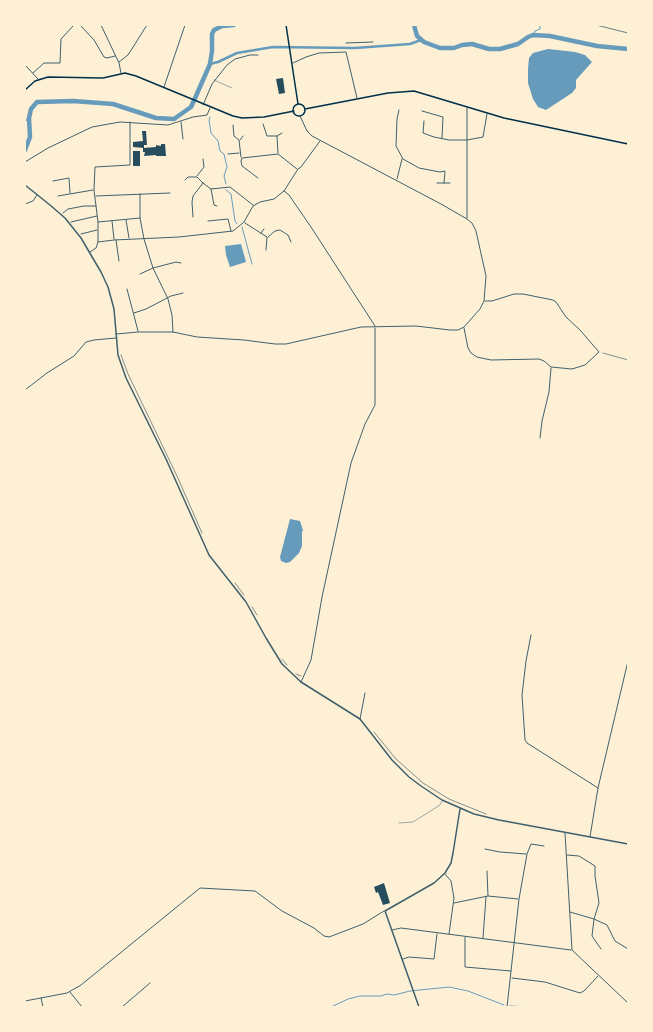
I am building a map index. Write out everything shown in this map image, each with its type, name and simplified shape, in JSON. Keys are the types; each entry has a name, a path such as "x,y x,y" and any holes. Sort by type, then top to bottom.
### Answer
{"main road":[{"path":"286,25 298,104"},
{"path":"25,90 38,80 48,77 103,78 121,73 130,74 198,103 242,118 264,117 294,111"},
{"path":"305,109 397,92 414,91 504,118 627,144"},
{"path":"298,104 303,105 305,109"},
{"path":"294,111 294,108 298,104"},
{"path":"294,111 295,114 300,116 304,114 305,109"}],"street":[{"path":"33,73 44,64 60,63 61,39 74,25"},
{"path":"80,25 94,40 104,57 107,58 116,56"},
{"path":"101,25 119,63 121,73"},
{"path":"119,63 128,55 147,25"},
{"path":"164,88 185,25"},
{"path":"346,42 373,42"},
{"path":"292,64 306,57 319,53 346,52 357,99"},
{"path":"203,104 214,80 227,65 235,60 250,55 258,55"},
{"path":"25,65 38,80"},
{"path":"25,162 48,148 86,130 104,124 130,122 161,125 180,122 193,117 207,115 210,107"},
{"path":"467,107 467,219"},
{"path":"399,110 397,119 396,146 403,159 419,168 440,172 445,171 444,182"},
{"path":"422,111 443,117 442,139"},
{"path":"424,121 423,133 442,139 467,140 483,137 487,113"},
{"path":"116,334 138,332 174,332 197,337 281,344 357,328 416,326 458,330 464,327 484,301 486,276 484,260 476,231 472,223 396,180 312,136 307,130 300,116"},
{"path":"90,252 96,248 98,242 98,222 94,190 95,167 130,164 130,122"},
{"path":"180,122 183,138"},
{"path":"263,124 267,136 277,136 282,133"},
{"path":"233,125 234,136 239,140 242,166 258,178"},
{"path":"239,140 243,136"},
{"path":"277,136 278,154"},
{"path":"98,242 231,232 237,229 244,222 253,206 260,202 274,199 284,191 298,169 320,140"},
{"path":"228,154 240,153"},
{"path":"242,158 278,154 298,169"},
{"path":"197,177 204,167 203,159"},
{"path":"396,180 403,159"},
{"path":"184,180 188,177 197,177 210,189 214,205 217,206"},
{"path":"54,181 69,178 70,193"},
{"path":"193,217 192,202 194,196 203,183"},
{"path":"436,183 450,183"},
{"path":"25,186 65,218 90,252 108,287 114,308 118,355 126,378 174,476 209,555 246,602 282,664 301,682 360,719 392,760 409,777 442,800 461,809 499,820 628,844"},
{"path":"210,189 230,188 253,206"},
{"path":"58,196 94,190"},
{"path":"284,191 289,195 311,227 375,327 375,405 365,424 351,463 322,597 313,655 301,682"},
{"path":"95,196 170,193"},
{"path":"140,194 140,218 144,239 153,268 168,299 174,332"},
{"path":"25,204 32,201 37,195"},
{"path":"63,213 68,209 84,206 96,206"},
{"path":"71,222 97,216"},
{"path":"98,222 140,218"},
{"path":"208,221 228,219 231,232"},
{"path":"112,220 119,261"},
{"path":"126,220 129,239"},
{"path":"244,222 267,237"},
{"path":"261,233 264,229"},
{"path":"81,234 98,230"},
{"path":"266,250 267,237 275,231 280,230 288,235 291,242"},
{"path":"140,274 153,268 176,262 181,263"},
{"path":"127,289 138,332"},
{"path":"134,313 168,299 171,296 183,293"},
{"path":"464,327 468,348 471,353 477,357 491,360 539,359 551,367 572,369 585,365 599,352 580,330 566,317 553,300 523,294 514,294 492,301 484,301"},
{"path":"25,390 46,372 74,356 86,342 116,338"},
{"path":"540,438 551,367"},
{"path":"531,635 522,695 526,743 598,788"},
{"path":"590,837 598,788 628,661"},
{"path":"360,719 365,693"},
{"path":"25,1001 70,992 82,984 200,888 255,891 282,911 314,928 324,936 329,937 363,924 434,883 445,873 451,863 461,809"},
{"path":"565,833 572,950"},
{"path":"507,1007 519,899 526,854 531,844 544,846"},
{"path":"485,849 526,854"},
{"path":"566,854 579,856 595,866 599,903 594,919 592,936 601,949"},
{"path":"483,939 487,897 487,871"},
{"path":"445,873 451,881 454,903 449,935"},
{"path":"454,903 487,897 519,899"},
{"path":"384,911 420,1007"},
{"path":"570,912 594,919 607,925 615,941 628,949"},
{"path":"392,930 401,928 514,944 572,950 628,1003"},
{"path":"402,959 409,957 434,959 437,933"},
{"path":"465,937 465,967 512,972"},
{"path":"511,978 545,982 580,993 584,992 598,976"},
{"path":"122,1007 150,984"},
{"path":"70,992 82,1007"},
{"path":"41,998 43,1007"},
{"path":"460,1007 469,1007"}],"lane":[{"path":"214,80 232,88"},
{"path":"627,144 628,139"},
{"path":"399,824 414,822 440,805 442,800"}],"path":[{"path":"599,352 628,360"},
{"path":"120,354 186,494 202,533"},
{"path":"232,580 245,597"},
{"path":"252,608 258,619"},
{"path":"280,656 288,666"},
{"path":"295,673 302,677"},
{"path":"375,733 400,763 423,783 449,799 487,814 488,816"}],"water":[{"path":"548,49 575,52 585,55 592,62 576,80 576,88 572,93 546,110 538,107 533,99 528,83 528,69 529,58 533,53"},
{"path":"241,244 246,262 230,267 225,246"},
{"path":"290,519 300,521 303,530 302,546 299,553 290,562 286,563 281,561 280,557"}],"building":[{"path":"283,78 285,93 279,94 276,79"},
{"path":"142,131 146,131 147,145 144,145 144,148 133,147 133,142 143,141"},
{"path":"161,144 165,144 166,156 144,156 145,152 143,152 143,148 156,147 156,145 161,146"},
{"path":"133,151 140,151 140,166 133,166"},
{"path":"384,883 390,903 383,905 378,892 376,893 374,887"}],"waterway":[{"path":"25,150 30,137 29,118 31,109 37,102 73,101 113,104 156,118 174,119 191,107 196,96 210,64 212,34 214,30 222,26 234,25"},
{"path":"414,25 417,36 424,42 440,48 454,48 472,44 489,49 500,49 518,44 533,35 550,36 597,46 628,49"},
{"path":"533,35 535,31 540,29 540,25"},
{"path":"210,64 237,53 273,47 355,48 410,44 421,40"},
{"path":"210,117 211,133 218,141 220,151 224,154 227,167 224,176 226,184"},
{"path":"25,122 29,118"},
{"path":"226,190 231,194 235,221 237,224"},
{"path":"242,227 252,264"},
{"path":"331,1007 348,999 360,996 381,996 387,994 394,995 410,991 449,987 468,991 504,1005"},
{"path":"510,1006 532,1007"}],"railway":[{"path":"596,25 628,33"}]}
